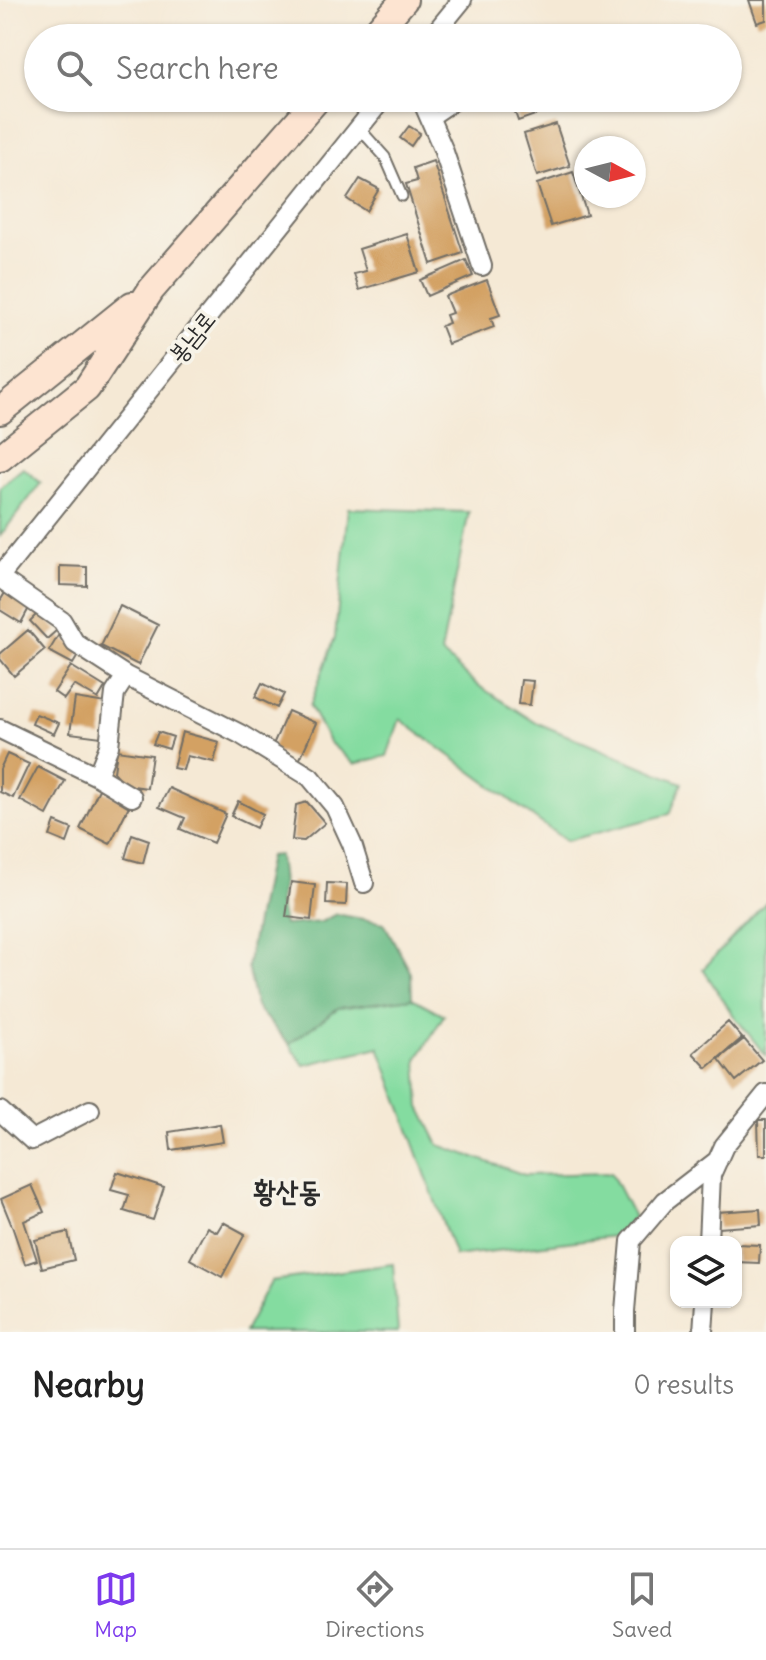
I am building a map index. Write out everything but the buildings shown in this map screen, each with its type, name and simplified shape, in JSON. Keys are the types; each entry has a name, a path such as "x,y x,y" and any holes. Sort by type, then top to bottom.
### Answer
{"main road":[{"path":"383,24 404,0"},
{"path":"0,458 87,388 151,290 306,112"},
{"path":"0,411 151,290"}],"street":[{"path":"442,24 462,0"},
{"name":"봉남로","path":"0,577 372,112"},
{"path":"427,112 443,149 482,266"},
{"path":"0,577 62,621 75,643 126,676 240,734 310,777 335,807 352,844 364,883"},
{"path":"97,776 109,746 115,693 126,676"},
{"path":"0,729 97,776 132,797"},
{"path":"708,1236 711,1175 724,1146 766,1094"},
{"path":"0,1111 32,1140 90,1110"},
{"path":"625,1332 631,1241 665,1201 718,1160"},
{"path":"703,1332 705,1308"}],"lane":[{"path":"431,121 444,112"},
{"path":"359,128 385,157 402,196"}],"green space":[{"path":"23,468 41,483 0,536 0,487"},
{"path":"348,508 469,512 441,653 476,684 535,722 682,783 670,814 566,841 400,719 387,756 354,764 329,742 310,706 335,637"},
{"path":"279,855 282,884 279,901 284,925 321,922 336,914 384,923 411,973 412,998 338,1008 289,1044 256,1007 247,967 269,856"},
{"path":"766,902 766,1056 731,1012 703,969"},
{"path":"412,998 444,1015 417,1060 420,1107 439,1145 525,1175 611,1173 634,1217 615,1236 455,1256 379,1047 304,1065 289,1044 338,1008"},
{"path":"393,1264 398,1332 244,1332 271,1281"}],"district":[{"name":"황산동","path":"287,1191"}]}
